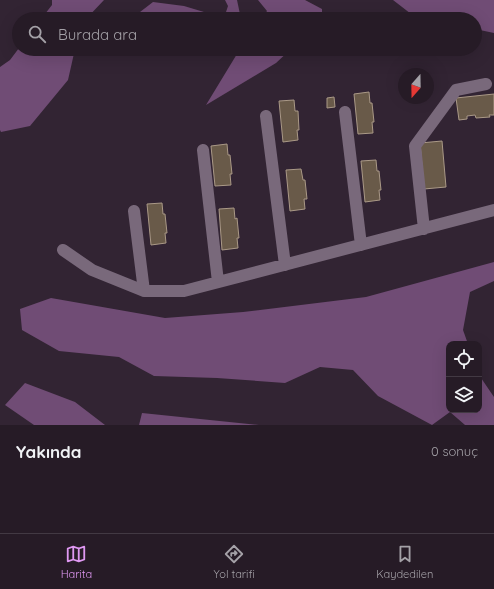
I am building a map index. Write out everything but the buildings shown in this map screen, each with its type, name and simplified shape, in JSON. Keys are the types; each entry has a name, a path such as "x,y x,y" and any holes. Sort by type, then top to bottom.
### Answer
{"street":[{"path":"424,229 415,146 456,90 486,84"},
{"path":"345,112 361,245"},
{"path":"266,116 285,265"},
{"path":"203,150 218,282"},
{"path":"63,250 92,270 144,291 184,291 494,210"},
{"path":"134,211 144,291"}],"shaded area":[{"path":"52,0 104,0 93,12 46,12 52,5"},
{"path":"225,0 237,0 240,12 226,12 228,6"},
{"path":"258,0 305,0 322,9 322,12 267,11"},
{"path":"393,0 494,0 494,33 482,30 482,12 409,12"},
{"path":"153,2 184,6 204,12 140,12"},
{"path":"13,56 73,56 68,80 30,126 1,132 0,67"},
{"path":"236,56 284,56 276,63 206,105"},
{"path":"494,262 494,281 470,292 463,330 467,341 446,341 446,413 449,413 432,425 378,396 353,370 320,367 285,383 217,378 154,376 119,357 59,351 22,330 20,309 51,298 165,318 243,312 366,297"},
{"path":"482,379 494,397 494,425 465,425 451,413 482,413"},
{"path":"25,383 75,402 105,425 34,425 5,405"},
{"path":"142,413 259,425 139,425"}]}
